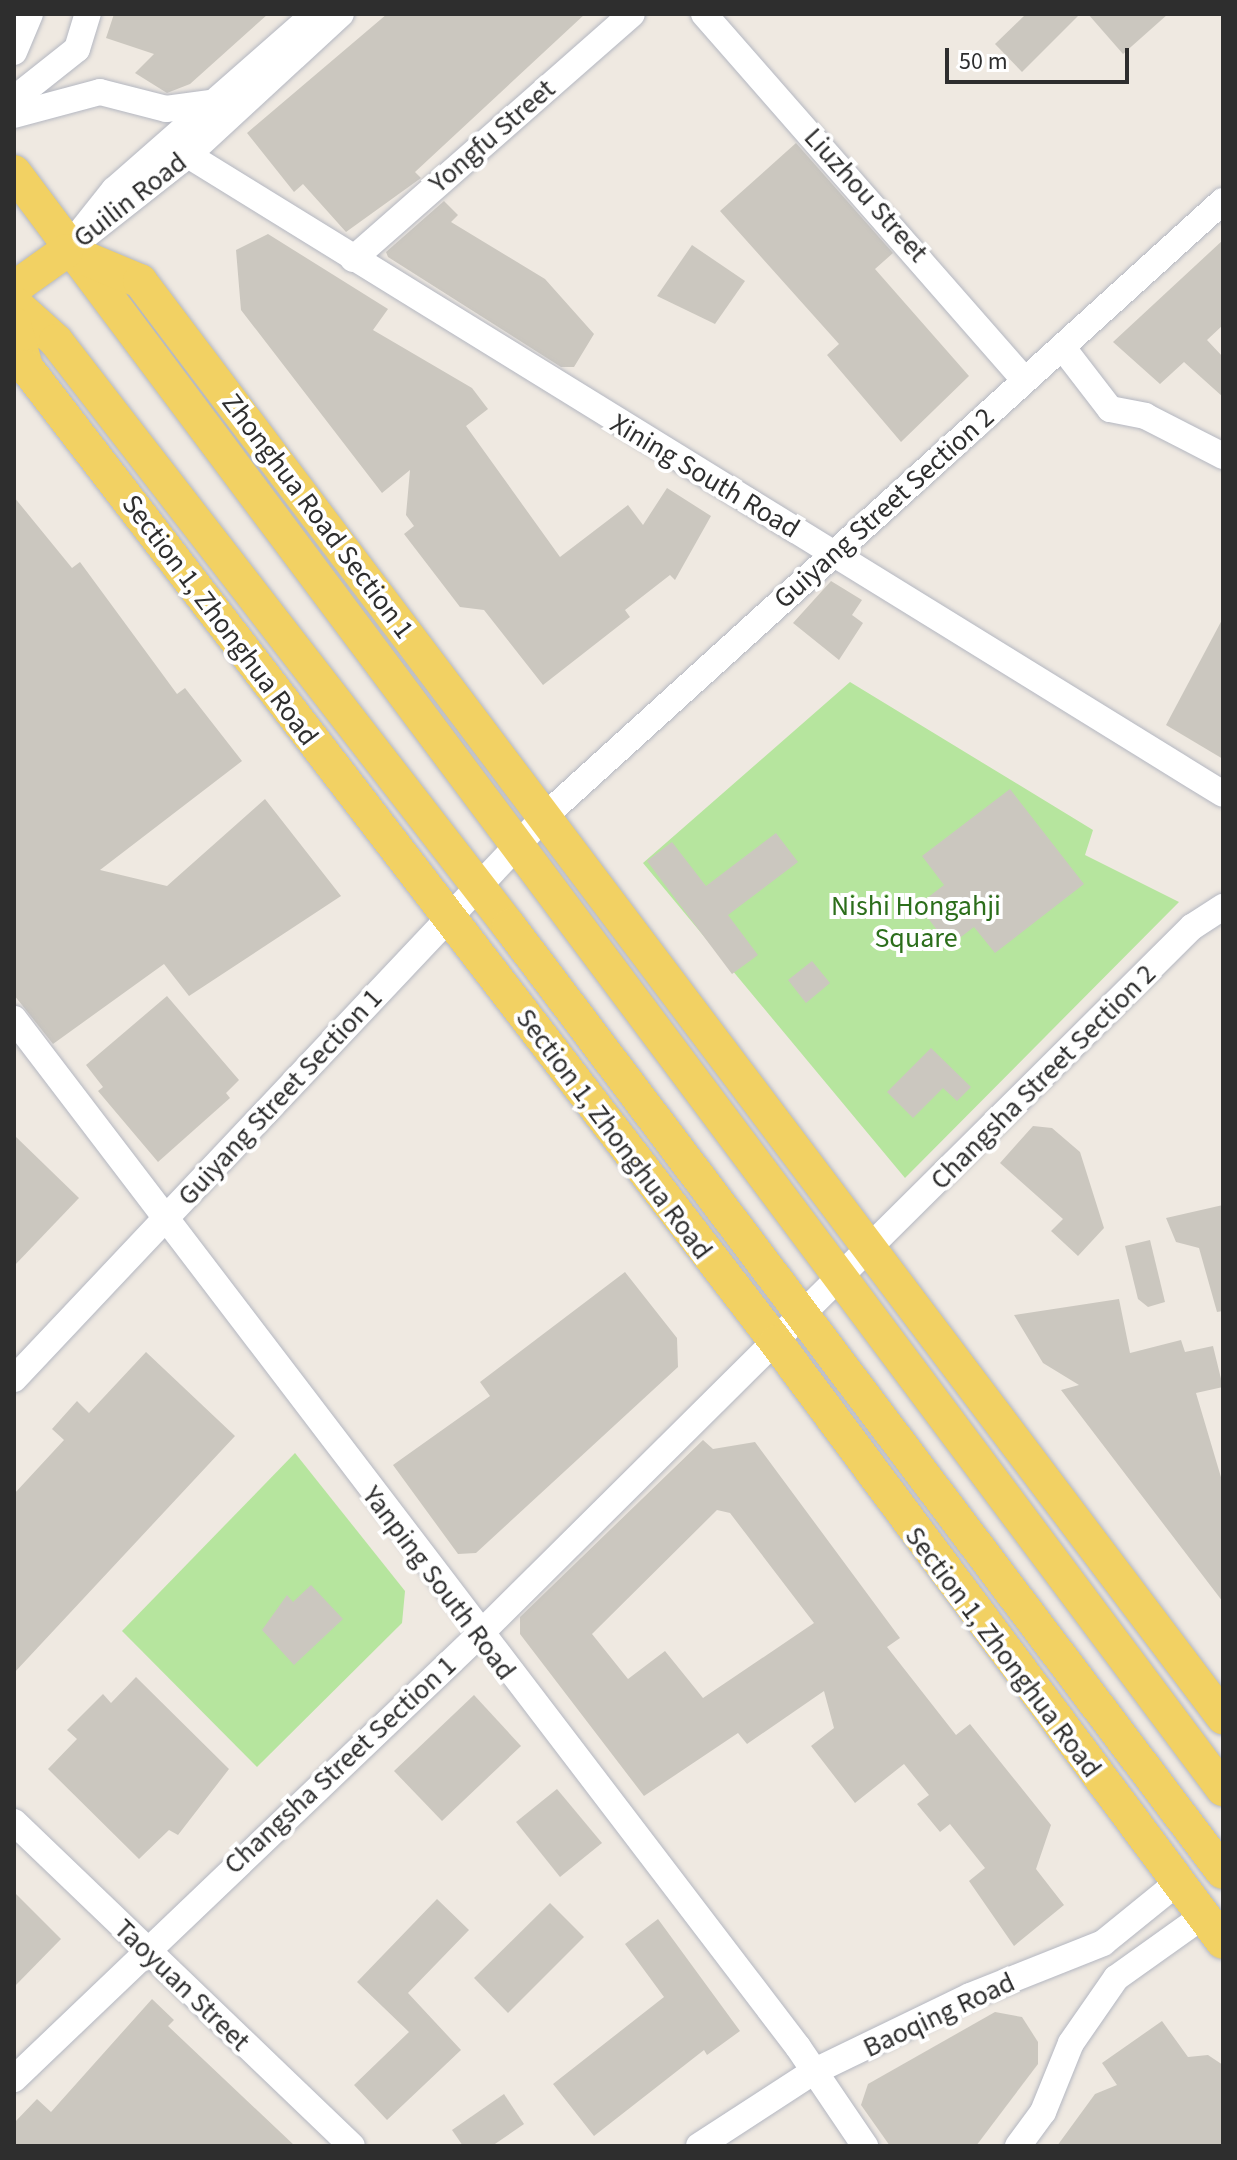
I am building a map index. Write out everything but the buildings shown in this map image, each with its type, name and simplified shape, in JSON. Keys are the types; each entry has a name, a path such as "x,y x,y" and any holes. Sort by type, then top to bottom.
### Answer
{"main road":[{"path":"14,172 66,251 1223,1789"},
{"path":"14,288 66,251"},
{"name":"Zhonghua Road Section 1","path":"66,251 140,281 546,815"},
{"name":"Section 1, Zhonghua Road","path":"14,303 56,341 1219,1859"},
{"name":"Section 1, Zhonghua Road","path":"14,324 26,367 776,1342 1177,1883 1216,1919"},
{"path":"546,815 868,1252 1223,1717"},
{"path":"1177,1883 1219,1859"}],"street":[{"path":"14,52 30,14"},
{"path":"14,99 77,49 88,14"},
{"name":"Guilin Road","path":"66,251 114,190 314,14"},
{"name":"Guilin Road","path":"66,251 188,155 341,14"},
{"name":"Yongfu Street","path":"353,259 632,14"},
{"name":"Liuzhou Street","path":"704,14 1024,379"},
{"name":"Guilin Road","path":"14,115 100,92 166,109 212,102"},
{"name":"Xining South Road","path":"188,155 1223,794"},
{"name":"Guiyang Street Section 2","path":"546,815 833,554 966,440 1024,379 1063,348 1223,201"},
{"path":"1063,348 1110,409 1145,416 1223,456"},
{"name":"Guiyang Street Section 1","path":"14,1379 546,815"},
{"name":"Changsha Street Section 2","path":"839,1281 1192,927 1223,907"},
{"name":"Yanping South Road","path":"14,1019 813,2072 865,2146"},
{"name":"Changsha Street Section 1","path":"14,2079 145,1949 479,1635 839,1281"},
{"name":"Taoyuan Street","path":"14,1822 352,2146"},
{"name":"Baoqing Road","path":"699,2146 813,2072 970,1996 1103,1943 1177,1883"},
{"path":"1018,2146 1043,2112 1071,2043 1116,1978 1216,1919"}],"green space":[{"name":"Nishi Hongahji Square","path":"850,682 1093,830 1085,855 1179,902 905,1178 643,863"},
{"path":"295,1453 405,1591 402,1623 257,1767 122,1631"}]}
